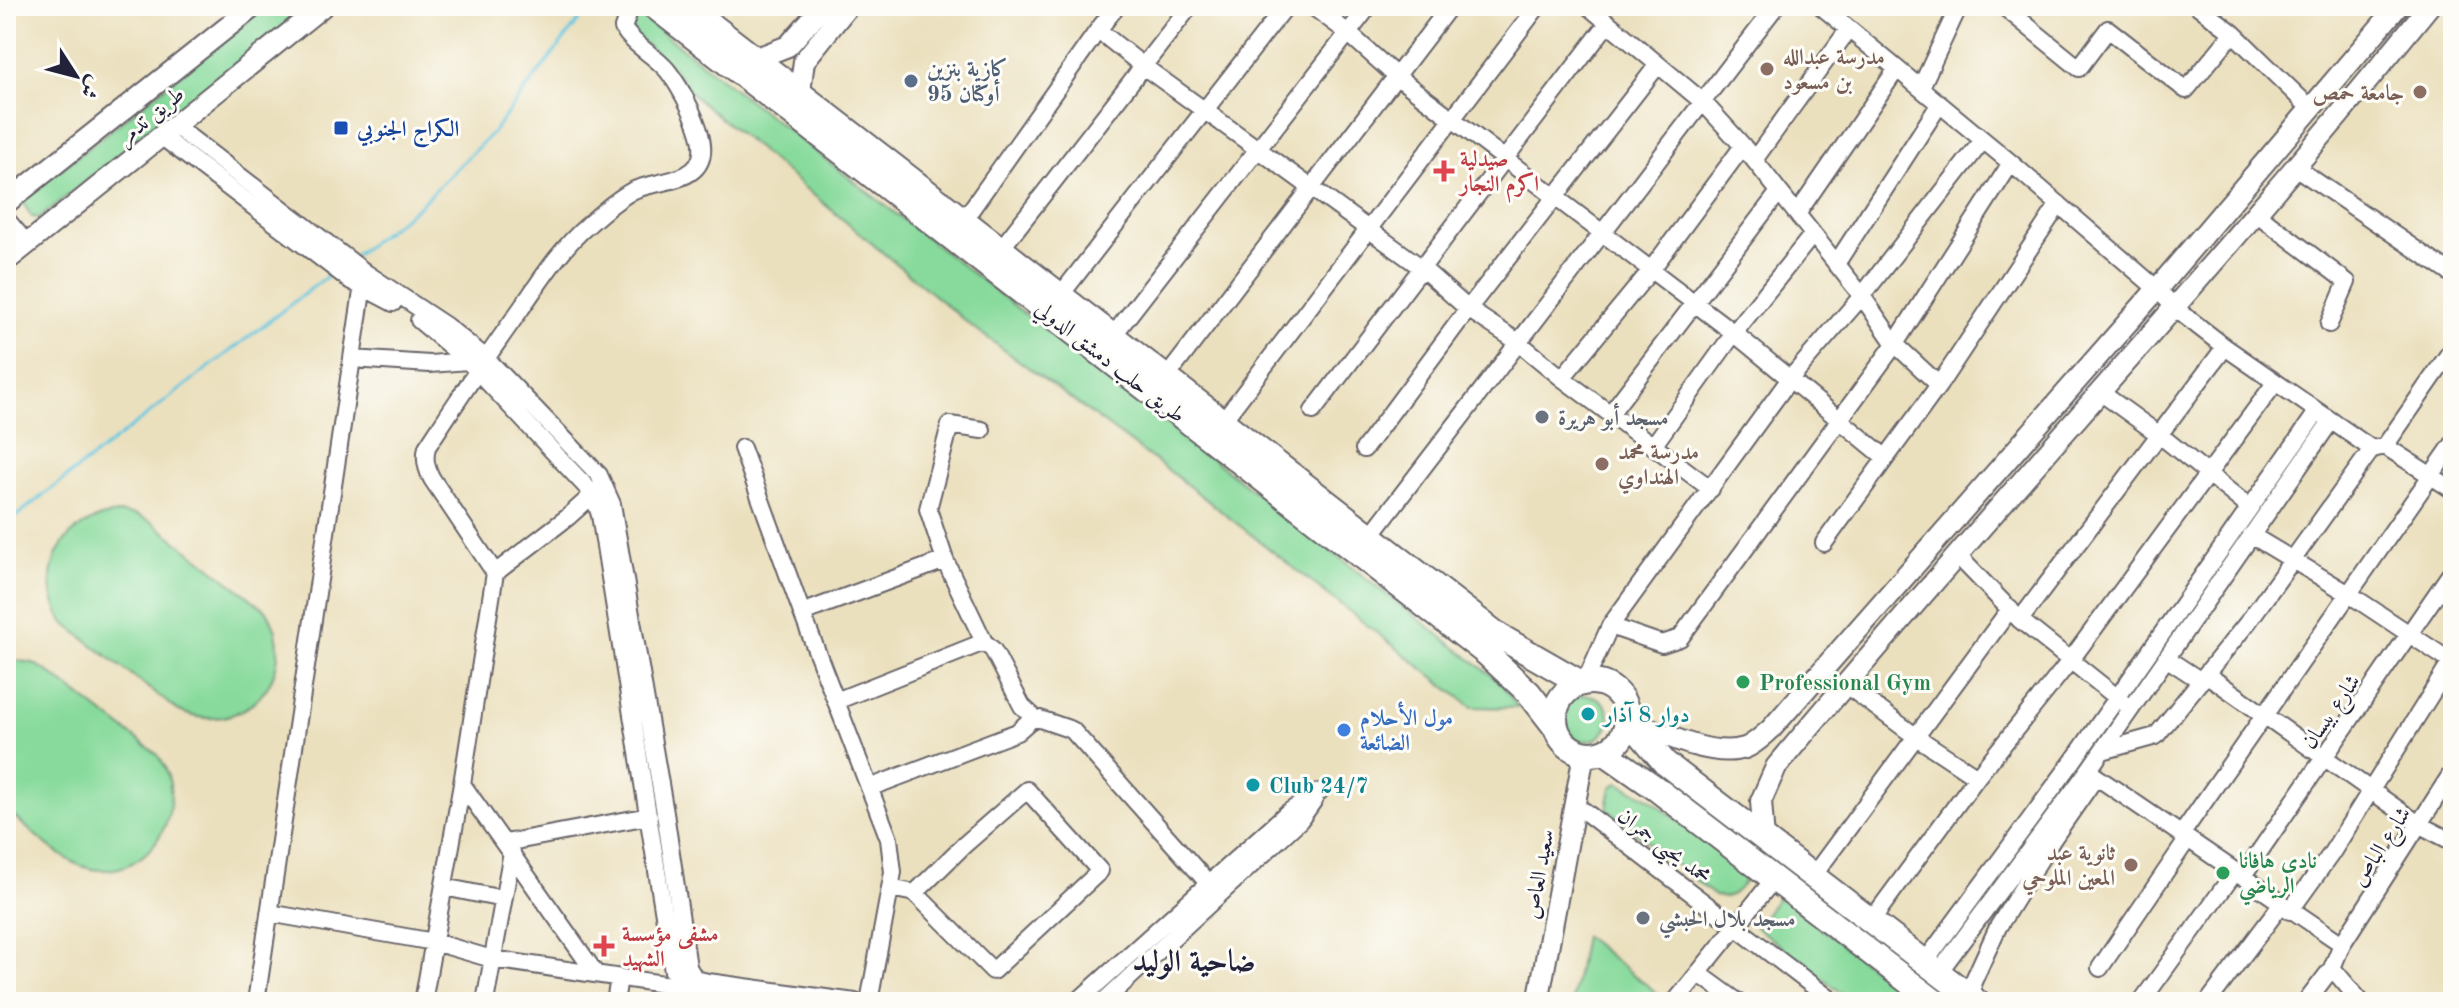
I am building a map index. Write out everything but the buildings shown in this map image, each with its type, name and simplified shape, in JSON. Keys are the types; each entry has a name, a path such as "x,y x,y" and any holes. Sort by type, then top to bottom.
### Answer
{"highway":[{"name":"طريق حلب دمشق الدولي","path":"654,6 1486,653 1529,693 1556,728"},
{"name":"طريق حلب دمشق الدولي","path":"687,6 1499,636 1583,682"},
{"path":"1594,754 1621,740 1628,719 1620,695 1607,685 1583,682 1571,687 1557,705 1556,728 1572,750 1594,754 1774,879 1935,1002"},
{"path":"1628,719 1665,763 1976,1001"}],"main road":[{"name":"طريق تدمر","path":"6,203 254,6"},
{"name":"طريق تدمر","path":"6,261 323,6"},
{"path":"757,58 788,46 823,6"},
{"path":"800,92 804,61 848,6"},
{"path":"1628,719 1680,740 1720,750 1747,748 1771,729 2157,289 2398,6"},
{"path":"1764,840 1761,801 1776,767 1957,555 2176,309 2429,6"},
{"path":"1551,1002 1594,754"},
{"name":"سعيد العاص","path":"1538,1002 1594,754"}],"street":[{"path":"423,1002 495,573 426,467 427,447 477,364 573,238 633,190 686,175 698,165 703,152 699,131 683,95 666,69 631,41 623,28 631,6"},
{"path":"963,221 1117,6"},
{"path":"1000,250 1190,6"},
{"path":"1059,297 1286,6"},
{"path":"1312,6 1347,32 1396,76 1734,333 1886,458"},
{"path":"1112,337 1369,6"},
{"path":"1166,378 1450,6"},
{"path":"1222,422 1538,6"},
{"path":"1588,6 1703,102 1743,146 1813,234 1895,344 1939,385"},
{"path":"1371,535 1776,6"},
{"path":"1821,6 1896,70 1921,87 2157,289 2176,309 2225,347 2324,417 2453,490"},
{"path":"1921,87 1959,6"},
{"path":"2003,6 2079,68 2108,29 2186,90 2233,33"},
{"path":"2198,6 2233,33 2311,109"},
{"path":"1313,411 1608,23"},
{"path":"1098,30 1422,268 1468,309 1518,342 1711,489"},
{"path":"1754,160 1848,30"},
{"path":"1364,449 1468,309 1657,66"},
{"path":"1797,214 1896,70"},
{"path":"1836,264 1939,105"},
{"path":"168,131 363,280 446,326 477,364 599,489 615,520 665,813 689,988"},
{"path":"1583,682 1610,626 1789,380 1862,296 1983,140"},
{"path":"1562,378 1651,270 1743,146"},
{"path":"1610,626 1662,644 1680,638 1895,344 2011,163"},
{"path":"2295,167 2453,275"},
{"path":"1610,414 1779,192"},
{"path":"1824,543 1939,385 2059,204"},
{"path":"2256,213 2347,282 2329,324"},
{"path":"6,219 27,244"},
{"path":"1653,446 1734,333 1813,234"},
{"path":"256,1002 363,280"},
{"path":"1813,876 1915,736 2161,436 2225,347"},
{"path":"2102,751 2156,736 2248,622 2291,560 2453,348"},
{"path":"352,359 477,364"},
{"path":"1871,921 1977,777 2070,661 2275,383"},
{"path":"2100,392 2161,436 2250,508"},
{"path":"1932,967 2250,508 2324,417"},
{"path":"1976,1001 1972,984 1998,927 2092,774 2102,751 2251,535 2324,417"},
{"path":"982,430 950,425 928,509 945,560 984,642 993,650 1022,706 1034,717 1072,730 1209,884"},
{"path":"2100,968 2263,717 2453,444"},
{"path":"742,448 889,839 893,872 869,1002"},
{"path":"495,573 599,489"},
{"path":"599,489 600,515 673,971 689,988 855,1002"},
{"path":"2208,1002 2331,854 2452,661 2251,535"},
{"path":"1957,555 2015,615 2131,709"},
{"path":"802,613 945,560"},
{"name":"شارع بيسان","path":"2141,1002 2325,757 2453,570"},
{"path":"836,701 984,642"},
{"path":"2166,658 2203,678 2325,757 2420,825 2453,842"},
{"path":"1845,684 1977,777"},
{"path":"869,788 1017,732 1034,717"},
{"name":"شارع الباص","path":"2306,1002 2332,968 2342,944 2453,771"},
{"path":"1932,967 2092,774"},
{"path":"2092,774 2342,944"},
{"path":"462,784 596,974"},
{"path":"890,888 915,893 993,971 1100,871 1027,790 915,893"},
{"path":"1077,1002 1287,813 1319,792 1300,820 1110,1001"},
{"name":"محمد يحيى جمران","path":"1584,811 1735,926 1816,997 1834,1002"},
{"path":"509,848 649,816"},
{"path":"485,1002 509,848"},
{"path":"1675,1002 1774,879"},
{"path":"444,887 503,899"},
{"path":"269,913 434,942 492,959 689,988 752,1002"},
{"path":"2332,968 2361,1002"},
{"path":"1698,973 1738,1002"},
{"path":"615,1002 619,978"}],"green space":[{"path":"267,6 309,6 39,218 32,217 24,199"},
{"path":"638,14 1500,682 1518,708 1472,707 1176,476 970,325 693,95 673,68 635,35 632,23"},
{"path":"120,513 137,515 152,522 267,611 276,634 278,657 272,678 261,696 244,709 224,717 201,717 177,710 63,622 54,603 51,584 58,551 82,526"},
{"path":"6,659 33,663 47,671 158,755 168,774 171,795 168,816 161,834 148,851 133,863 113,869 81,866 58,853 6,810"},
{"path":"1586,695 1602,702 1609,718 1602,734 1586,741 1570,734 1563,718 1570,702"},
{"path":"1618,783 1649,798 1749,876 1738,890 1731,895 1715,896 1607,809 1611,787"},
{"path":"1779,896 1916,1002 1853,1002 1756,927"},
{"path":"1584,936 1662,997 1658,1002 1572,1002"}],"waterway":[{"path":"355,255 419,206 493,132 590,6"},
{"path":"6,524 330,274"}],"place":[{"name":"مدرسة عبدالله بن مسعود","path":"1767,69"},
{"name":"كازية بنزين أوكتان 95","path":"911,81"},
{"name":"جامعة حمص","path":"2420,92"},
{"name":"الكراج الجنوبي","path":"341,128"},
{"name":"صيدلية اكرم النجار","path":"1444,171"},
{"name":"مسجد أبو هريرة","path":"1542,417"},
{"name":"مدرسة محمد الهنداوي","path":"1602,464"},
{"name":"Professional Gym","path":"1743,682"},
{"name":"دوار 8 آذار","path":"1588,714"},
{"name":"مول الأحلام الضائعة","path":"1344,730"},
{"name":"Club 24/7","path":"1253,785"},
{"name":"ثانوية عبد المعين الملوحي","path":"2131,865"},
{"name":"نادي هافانا الرياضي","path":"2223,873"},
{"name":"مسجد بلال الحبشي","path":"1643,918"},
{"name":"مشفى مؤسسة الشهيد","path":"604,946"}],"district":[{"name":"ضاحية الوليد","path":"1194,961"}]}
